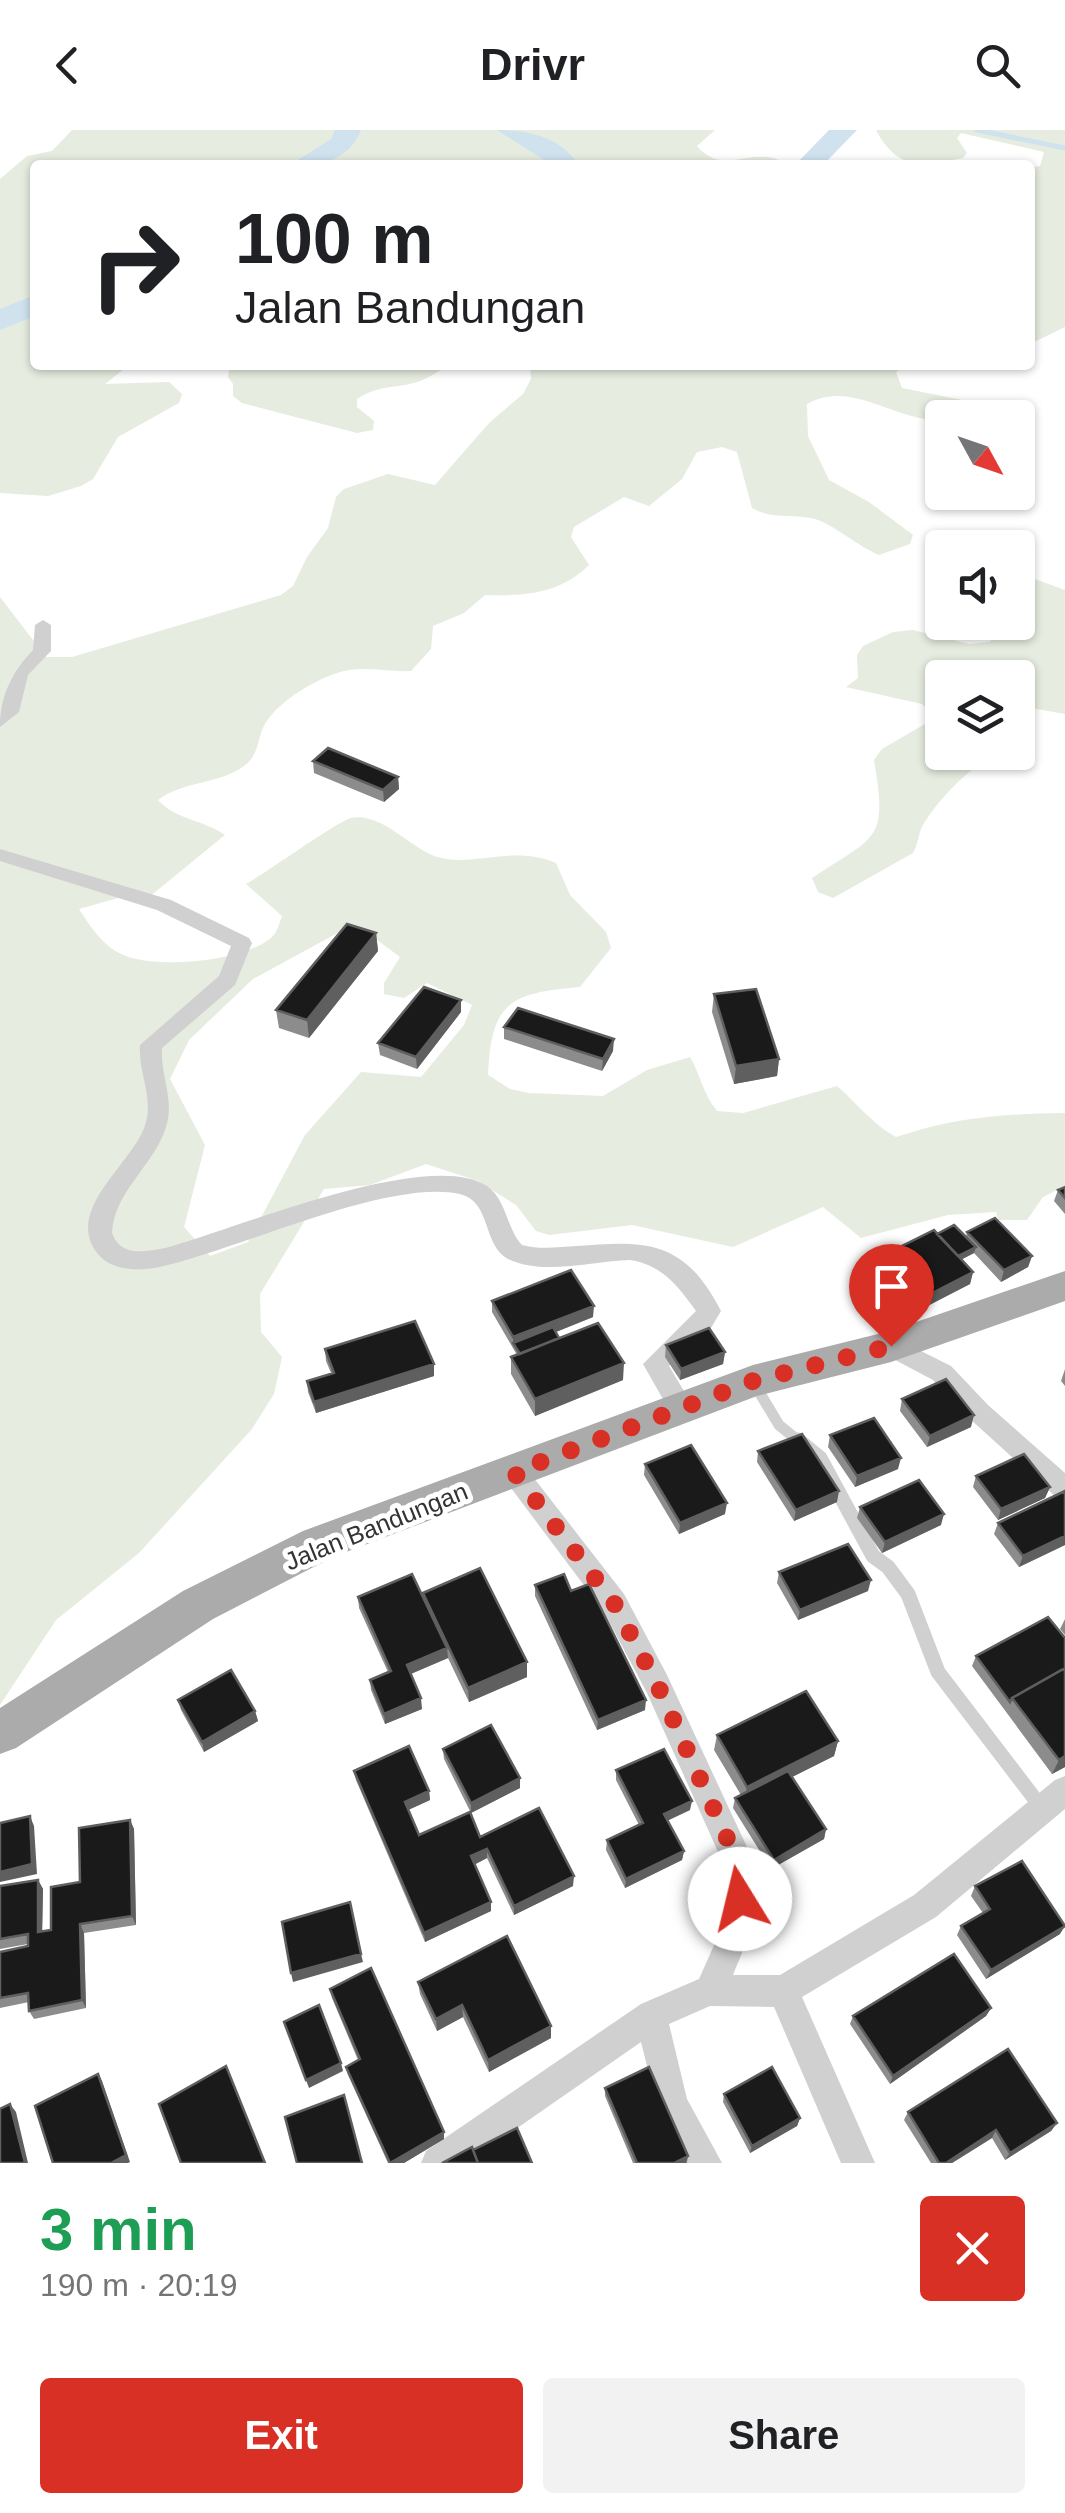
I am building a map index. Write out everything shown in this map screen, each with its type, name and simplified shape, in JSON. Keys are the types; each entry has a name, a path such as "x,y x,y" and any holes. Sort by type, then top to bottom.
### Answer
{"main road":[{"name":"Jalan Bandungan","path":"0,1734 198,1604 318,1544 753,1381 891,1346 1065,1286"}],"street":[{"path":"0,722 10,712 20,674 42,651 44,625"},
{"path":"0,855 10,862 164,906 242,942 228,980 152,1045 160,1112 150,1138 102,1213 99,1231 112,1254 126,1259 178,1253 401,1187 443,1184 472,1188 492,1204 508,1249 522,1255 562,1256 636,1249 657,1255 681,1271 709,1311 698,1326 655,1364 681,1408"},
{"path":"891,1346 942,1373 1063,1484"},
{"path":"514,1472 614,1603 657,1684 742,1871 738,1926 710,1990"},
{"path":"438,2163 652,2015 710,1990 782,1991 925,1906 990,1856 1053,1798"},
{"path":"782,1991 858,2163"},
{"path":"652,2015 661,2068 673,2106 704,2163"}],"lane":[{"path":"753,1381 779,1425 820,1458 872,1556 888,1567 908,1594 938,1672 1053,1798"}],"shaded area":[{"path":"72,130 715,130 697,146 706,155 726,160 30,160 30,370 123,370 105,384 169,382 182,394 179,403 118,437 93,479 81,486 48,496 0,493 0,179 27,156 52,151"},
{"path":"876,130 1065,130 1065,327 1035,342 1035,167 1040,166 1044,152 961,133 957,138 967,153 963,158 905,160 884,143"},
{"path":"757,157 779,160 726,160"},
{"path":"229,370 440,370 410,384 379,389 357,399 357,407 374,421 373,430 357,433 242,403 233,396 233,384"},
{"path":"530,370 899,370 902,388 962,400 925,400 925,419 848,397 828,397 807,404 808,436 829,480 869,502 913,535 910,544 879,555 815,519 768,514 752,508 737,452 722,447 697,452 682,479 649,506 624,497 574,527 571,537 589,565 578,575 554,588 528,594 485,595 464,613 433,626 431,649 411,671 349,670 316,682 294,695 269,718 254,755 244,766 158,800 172,811 225,835 143,902 118,898 79,909 92,929 121,954 154,962 221,958 259,946 272,937 282,916 246,884 351,818 373,820 424,851 448,859 539,858 556,863 570,895 606,932 611,948 580,987 521,998 500,1016 490,1050 488,1075 510,1089 603,1096 647,1070 690,1057 717,1111 743,1113 837,1086 896,1137 980,1118 1065,1113 1065,1186 1043,1197 1027,1220 998,1220 996,1212 948,1215 861,1238 823,1207 733,1247 632,1225 549,1235 536,1231 516,1205 478,1181 426,1164 370,1185 324,1189 260,1294 261,1332 282,1357 274,1394 252,1429 139,1553 56,1620 0,1705 0,597 46,657 72,657 281,595 293,586 328,528 336,497 344,489 388,474 435,485 489,423 523,394 531,379","holes":["343,930 373,937 400,957 384,983 384,994 404,998 427,983 472,1005 464,1025 421,1077 361,1072 305,1135 248,1242 210,1256 184,1227 205,1145 170,1079 189,1040 253,979"]},
{"path":"1035,579 1065,590 1065,714 1035,709 1035,660 925,660 925,707 846,687 858,678 857,655 863,646 893,632 925,633 925,640 1035,640"},
{"path":"925,724 925,770 973,770 922,826 913,853 833,898 818,892 812,878 873,834 879,807 874,760 882,749"}],"building":[{"path":"328,748 398,777 383,790 313,761"},
{"path":"347,924 376,933 307,1020 276,1010"},
{"path":"424,987 461,1000 416,1057 378,1043"},
{"path":"756,989 779,1059 736,1066 714,994"},
{"path":"518,1008 614,1039 603,1059 504,1027"},
{"path":"995,1218 1032,1256 1004,1270 967,1232"},
{"path":"954,1225 976,1247 958,1256 937,1234"},
{"path":"934,1230 973,1272 911,1304 872,1261"},
{"path":"571,1270 594,1306 513,1337 492,1301"},
{"path":"415,1321 434,1364 314,1402 307,1381 334,1373 325,1349"},
{"path":"598,1323 624,1363 535,1399 511,1357"},
{"path":"553,1327 559,1338 520,1354 513,1343"},
{"path":"709,1328 725,1352 681,1369 666,1345"},
{"path":"946,1379 974,1415 930,1436 902,1399"},
{"path":"874,1418 901,1458 857,1476 830,1435"},
{"path":"802,1434 839,1491 796,1510 758,1451"},
{"path":"691,1445 727,1503 680,1523 645,1464"},
{"path":"1024,1454 1050,1487 1001,1509 976,1476"},
{"path":"919,1480 944,1514 885,1542 860,1507"},
{"path":"1065,1491 1065,1536 1023,1556 998,1523"},
{"path":"848,1544 871,1580 800,1610 779,1572"},
{"path":"480,1568 527,1662 468,1688 423,1593"},
{"path":"412,1574 447,1648 407,1665 421,1698 384,1714 370,1680 391,1671 358,1597"},
{"path":"564,1574 571,1591 589,1584 646,1700 598,1720 535,1585"},
{"path":"1048,1617 1065,1638 1065,1668 1010,1702 976,1656"},
{"path":"1065,1668 1065,1756 1059,1760 1012,1698"},
{"path":"231,1670 255,1711 202,1742 178,1700"},
{"path":"806,1691 838,1741 747,1787 717,1735"},
{"path":"491,1725 520,1778 471,1803 443,1749"},
{"path":"409,1746 429,1791 405,1802 419,1835 470,1812 480,1837 539,1808 574,1876 514,1906 487,1849 471,1856 491,1902 424,1933 354,1771"},
{"path":"664,1749 692,1801 664,1814 684,1851 626,1879 607,1840 643,1823 616,1770"},
{"path":"788,1771 826,1829 774,1860 735,1798"},
{"path":"30,1816 32,1864 0,1872 0,1823"},
{"path":"130,1820 132,1916 80,1924 82,2000 29,2011 28,1993 0,1998 0,1952 28,1946 28,1934 0,1939 0,1886 38,1880 38,1932 51,1930 51,1887 80,1882 79,1828"},
{"path":"1022,1861 1065,1926 991,1970 961,1926 990,1909 975,1886"},
{"path":"350,1902 361,1954 291,1973 282,1922"},
{"path":"507,1936 551,2026 488,2060 462,2005 436,2019 418,1982"},
{"path":"954,1954 991,2008 893,2076 853,2016"},
{"path":"371,1968 444,2132 390,2163 346,2067 360,2059 330,1989"},
{"path":"319,2005 341,2063 306,2080 284,2022"},
{"path":"1008,2049 1057,2123 1010,2153 996,2130 946,2163 939,2163 908,2112"},
{"path":"226,2066 265,2163 181,2163 159,2104"},
{"path":"649,2067 688,2156 674,2163 637,2163 605,2088"},
{"path":"772,2067 800,2118 752,2146 724,2094"},
{"path":"98,2074 126,2155 111,2163 53,2163 35,2106"},
{"path":"344,2095 362,2163 297,2163 285,2117"},
{"path":"10,2104 25,2163 0,2163 0,2109"},
{"path":"517,2128 532,2163 478,2163 473,2150"},
{"path":"472,2147 478,2163 442,2163"}],"waterway":[{"path":"312,160 342,144 348,130"},
{"path":"510,130 562,160"},
{"path":"813,160 844,130"},
{"path":"977,130 1065,148"},
{"path":"0,321 30,306"}],"route":[{"path":"740,1899 742,1871 657,1684 614,1603 514,1472 753,1381 891,1346"}]}
